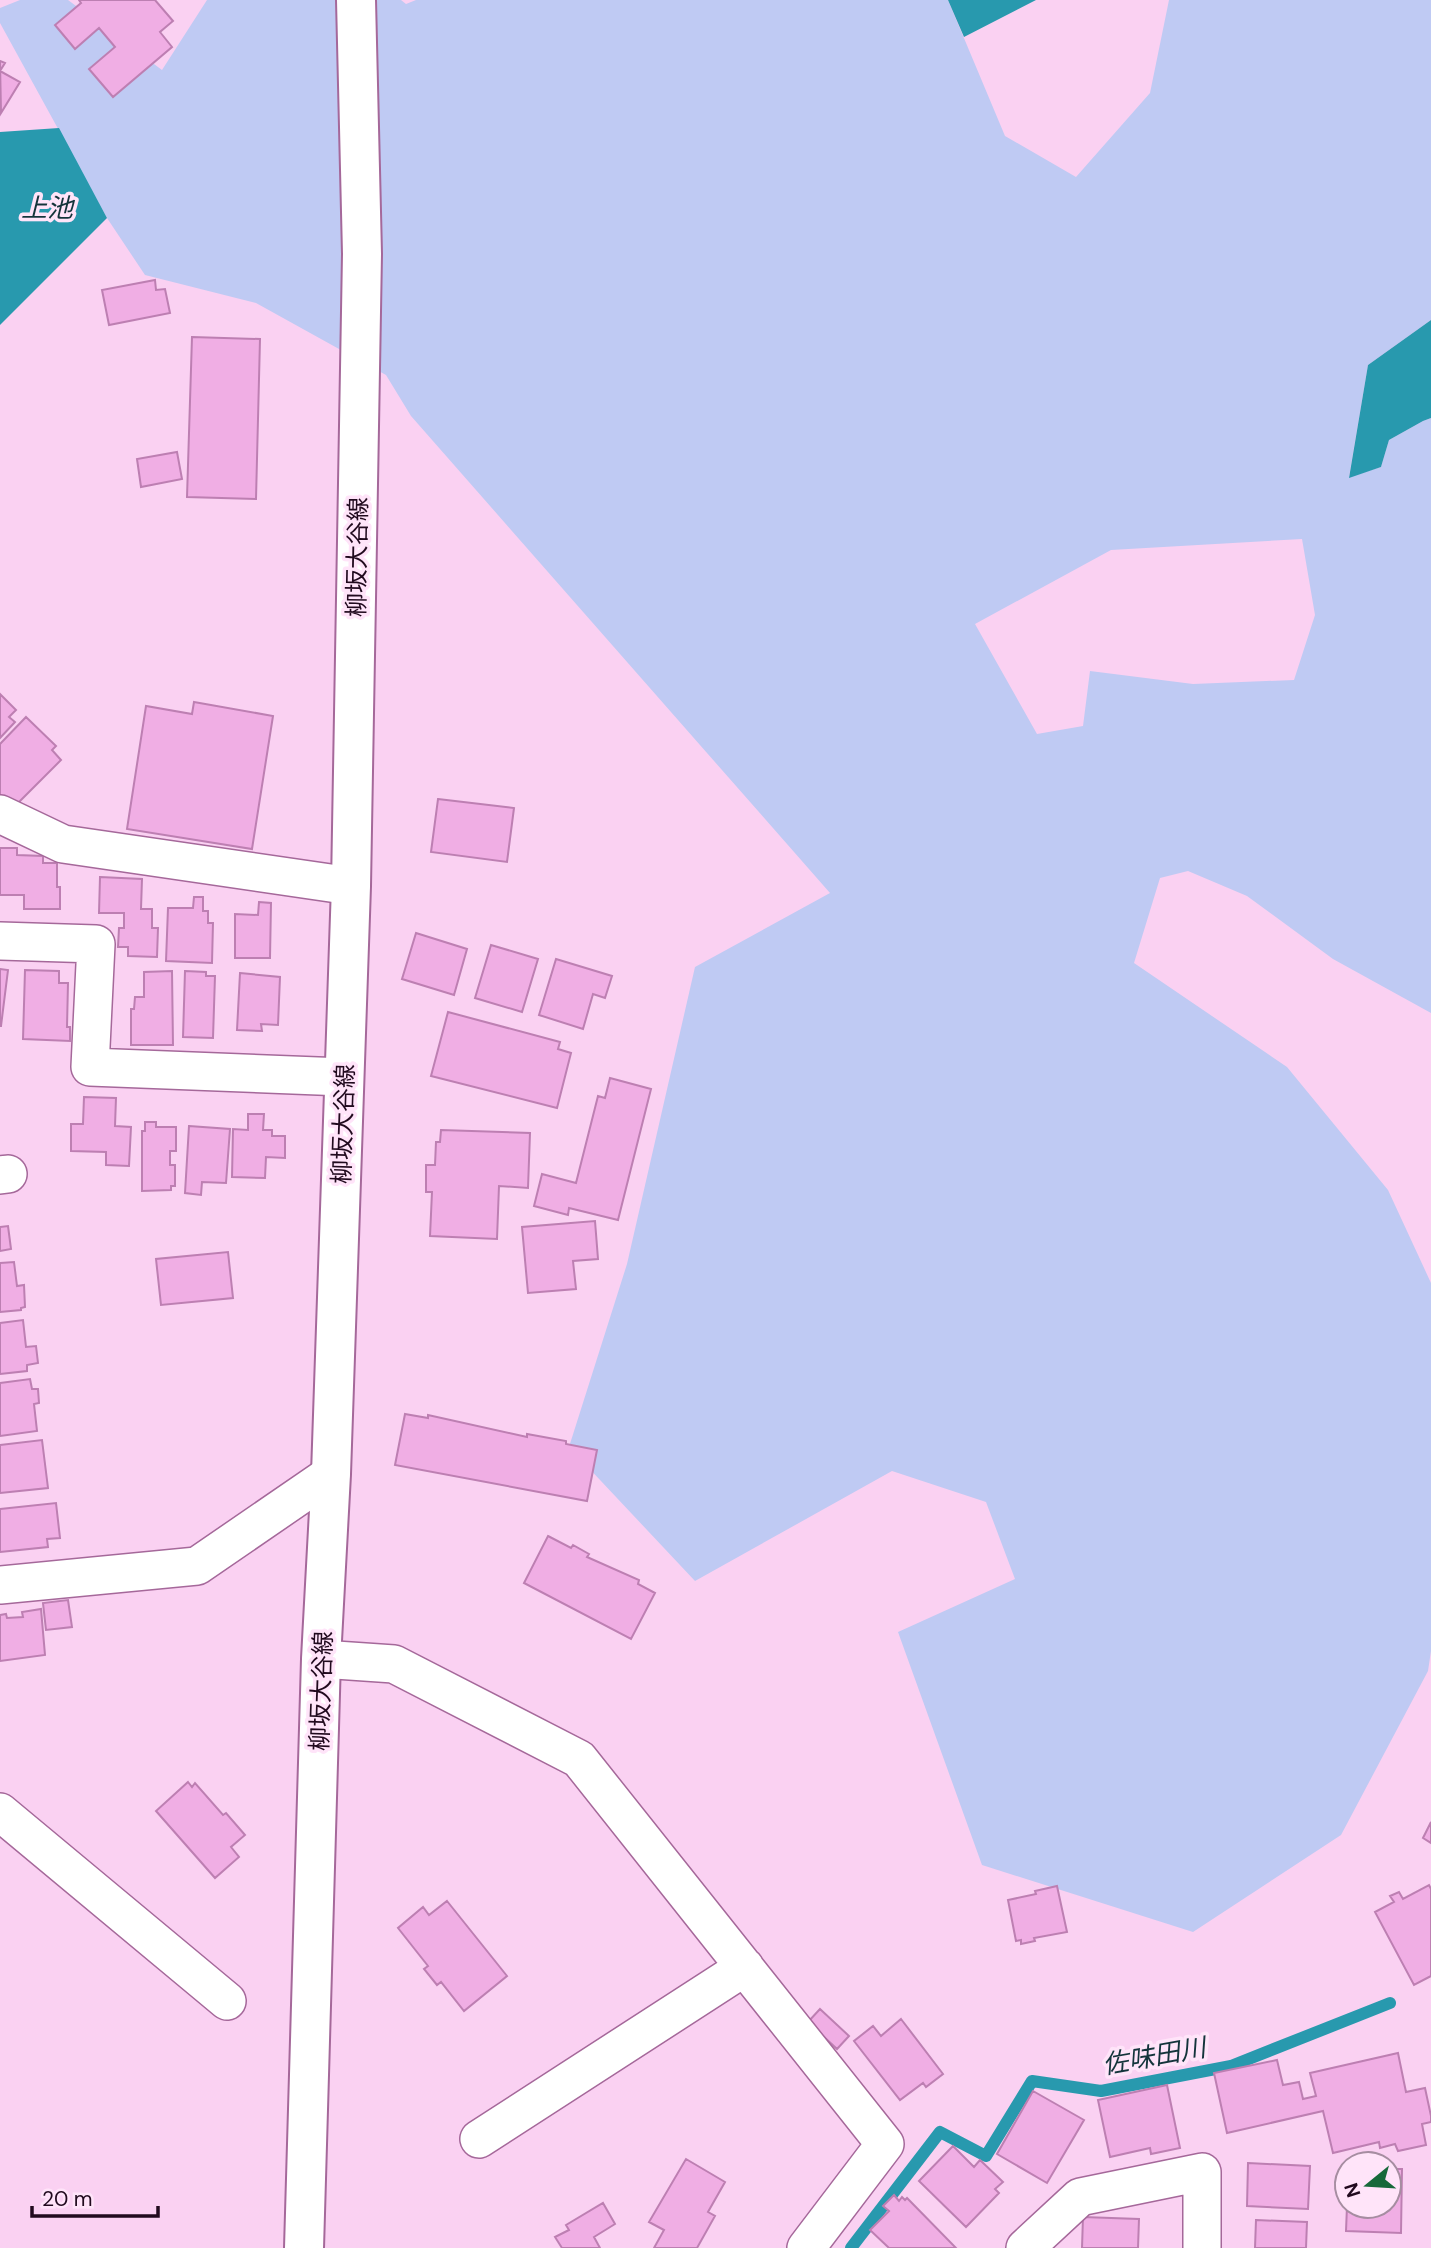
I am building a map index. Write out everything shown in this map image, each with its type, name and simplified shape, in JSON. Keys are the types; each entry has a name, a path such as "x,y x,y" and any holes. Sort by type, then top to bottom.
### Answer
{"street":[{"name":"柳坂大谷線","path":"304,2248 321,1659 331,1474 351,886 362,254 356,0"},
{"path":"0,814 63,844 351,886"},
{"path":"0,941 96,944 90,1067 344,1077"},
{"path":"0,1586 197,1566 331,1474"},
{"path":"321,1659 394,1664 579,1759 885,2144 806,2248"},
{"path":"0,1812 227,2001"},
{"path":"479,2139 745,1967"},
{"path":"1025,2248 1080,2197 1202,2172 1202,2248"}],"shaded area":[{"path":"20,0 68,0 162,70 207,0 401,0 406,4 416,0 948,0 1005,136 1076,177 1150,93 1169,0 1431,0 1431,320 1368,365 1349,477 1381,467 1389,440 1431,418 1431,1013 1333,959 1247,896 1188,871 1160,878 1134,963 1287,1067 1388,1190 1431,1283 1431,1651 1428,1671 1341,1835 1193,1932 982,1865 898,1632 1015,1579 986,1502 892,1471 695,1581 569,1447 627,1264 695,967 830,893 411,416 386,375 256,303 145,275 107,218 0,23 0,8","holes":["1302,539 1315,615 1294,680 1193,684 1090,671 1083,726 1037,734 975,624 1111,550"]}],"water":[{"path":"948,0 1036,0 964,37"},
{"name":"上池","path":"59,128 107,218 0,325 0,132"},
{"path":"1431,320 1431,418 1389,440 1381,467 1349,478 1368,365"}],"building":[{"path":"79,0 155,0 173,21 160,32 172,47 113,97 89,69 115,47 99,28 75,49 55,25 81,3"},
{"path":"0,71 20,82 1,113"},
{"path":"155,280 156,290 165,289 170,313 109,325 102,290"},
{"path":"192,337 260,339 256,499 187,497"},
{"path":"177,452 182,479 141,487 137,459"},
{"path":"0,694 16,710 9,717 15,722 0,738"},
{"path":"194,702 273,716 252,849 127,829 146,706 192,714"},
{"path":"26,717 56,746 52,750 61,760 14,807 0,801 0,744"},
{"path":"438,799 514,808 507,862 431,852"},
{"path":"0,848 17,848 17,855 43,856 43,863 57,863 60,909 24,909 24,895 0,895"},
{"path":"100,877 142,879 141,909 152,909 152,928 158,928 157,957 128,956 128,947 118,947 119,928 124,928 124,913 99,913"},
{"path":"194,897 203,897 203,911 208,911 208,923 213,923 212,963 166,961 168,908 193,908"},
{"path":"259,902 271,903 270,958 235,958 235,914 258,915"},
{"path":"416,933 467,949 454,995 402,979"},
{"path":"491,945 538,959 522,1012 475,998"},
{"path":"556,959 612,976 605,998 593,994 583,1029 539,1015"},
{"path":"0,969 8,970 1,1026 0,1026"},
{"path":"25,970 59,971 59,983 68,983 67,1027 70,1027 70,1041 23,1039"},
{"path":"172,971 173,1045 131,1045 131,1009 134,1009 135,997 144,997 144,972"},
{"path":"185,971 206,972 206,976 215,976 213,1038 183,1037"},
{"path":"240,973 280,977 278,1025 261,1024 262,1031 237,1030"},
{"path":"448,1012 560,1042 558,1049 571,1053 557,1108 431,1076"},
{"path":"610,1078 651,1089 618,1220 569,1208 568,1215 534,1206 542,1174 576,1183 598,1096 605,1098"},
{"path":"84,1097 116,1098 115,1126 131,1127 129,1166 106,1165 106,1152 71,1151 71,1124 83,1124"},
{"path":"248,1114 264,1114 263,1130 272,1130 272,1136 285,1136 285,1158 266,1157 265,1178 232,1177 233,1129 248,1130"},
{"path":"145,1122 156,1122 156,1127 176,1127 176,1151 170,1151 170,1165 175,1165 175,1186 171,1186 171,1190 142,1191 142,1131 145,1131"},
{"path":"189,1126 230,1129 226,1183 202,1182 201,1195 185,1193"},
{"path":"441,1130 530,1133 528,1188 499,1186 497,1239 430,1236 432,1192 426,1192 426,1165 435,1165 436,1142 440,1142"},
{"path":"595,1221 598,1259 573,1261 576,1289 528,1293 522,1227"},
{"path":"8,1226 11,1249 0,1251 0,1227"},
{"path":"228,1252 233,1298 161,1305 156,1259"},
{"path":"14,1262 17,1286 24,1285 25,1307 21,1310 0,1312 0,1263"},
{"path":"23,1320 26,1347 36,1346 38,1363 27,1365 27,1371 0,1374 0,1323"},
{"path":"30,1379 32,1389 38,1389 39,1403 34,1404 37,1431 0,1436 0,1383"},
{"path":"405,1414 428,1418 428,1415 527,1437 527,1434 566,1441 566,1444 597,1450 587,1501 395,1465"},
{"path":"42,1440 48,1488 0,1493 0,1445"},
{"path":"56,1503 60,1538 47,1539 48,1547 0,1552 0,1509"},
{"path":"548,1536 571,1548 573,1545 589,1554 587,1557 639,1580 638,1584 655,1593 631,1639 524,1583"},
{"path":"68,1600 72,1627 46,1630 43,1603"},
{"path":"41,1609 45,1655 0,1661 0,1615 6,1614 7,1618 23,1617 22,1612"},
{"path":"188,1782 192,1787 195,1783 245,1835 231,1847 239,1857 215,1878 156,1811"},
{"path":"1431,1822 1431,1843 1423,1838"},
{"path":"1429,1885 1431,1976 1414,1985 1375,1912 1394,1902 1390,1896 1399,1892 1403,1899"},
{"path":"1057,1886 1067,1932 1034,1938 1035,1941 1021,1944 1021,1940 1016,1941 1008,1900"},
{"path":"447,1901 507,1976 464,2011 441,1982 437,1985 424,1969 428,1966 398,1928 423,1907 429,1915"},
{"path":"820,2009 849,2036 837,2049 808,2022"},
{"path":"901,2019 943,2074 926,2087 923,2083 900,2100 854,2041 873,2026 881,2036"},
{"path":"1398,2053 1406,2092 1425,2088 1431,2116 1431,2122 1422,2124 1426,2145 1398,2150 1395,2144 1380,2148 1379,2142 1346,2150 1333,2150 1333,2153 1323,2111 1227,2133 1214,2073 1277,2060 1283,2085 1299,2082 1303,2099 1316,2096 1310,2073"},
{"path":"1167,2085 1180,2148 1151,2154 1150,2148 1110,2157 1098,2100"},
{"path":"1033,2091 1084,2120 1047,2183 997,2154"},
{"path":"953,2146 974,2167 980,2160 1003,2182 995,2189 999,2193 966,2227 919,2181"},
{"path":"686,2159 725,2182 708,2212 715,2216 697,2248 654,2248 664,2230 649,2222"},
{"path":"1248,2163 1310,2166 1308,2209 1247,2206"},
{"path":"894,2195 899,2201 902,2197 905,2200 907,2198 956,2248 889,2248 870,2230 889,2211 883,2206"},
{"path":"603,2203 615,2224 594,2237 600,2248 562,2248 555,2237 569,2230 566,2225"},
{"path":"1083,2217 1139,2219 1138,2248 1082,2248"},
{"path":"1256,2220 1307,2222 1306,2248 1255,2248"},
{"path":"1346,2220 1401,2220 1401,2233 1346,2231"}],"waterway":[{"name":"佐味田川","path":"851,2248 940,2132 986,2156 1032,2081 1101,2091 1231,2066 1390,2003"}]}
